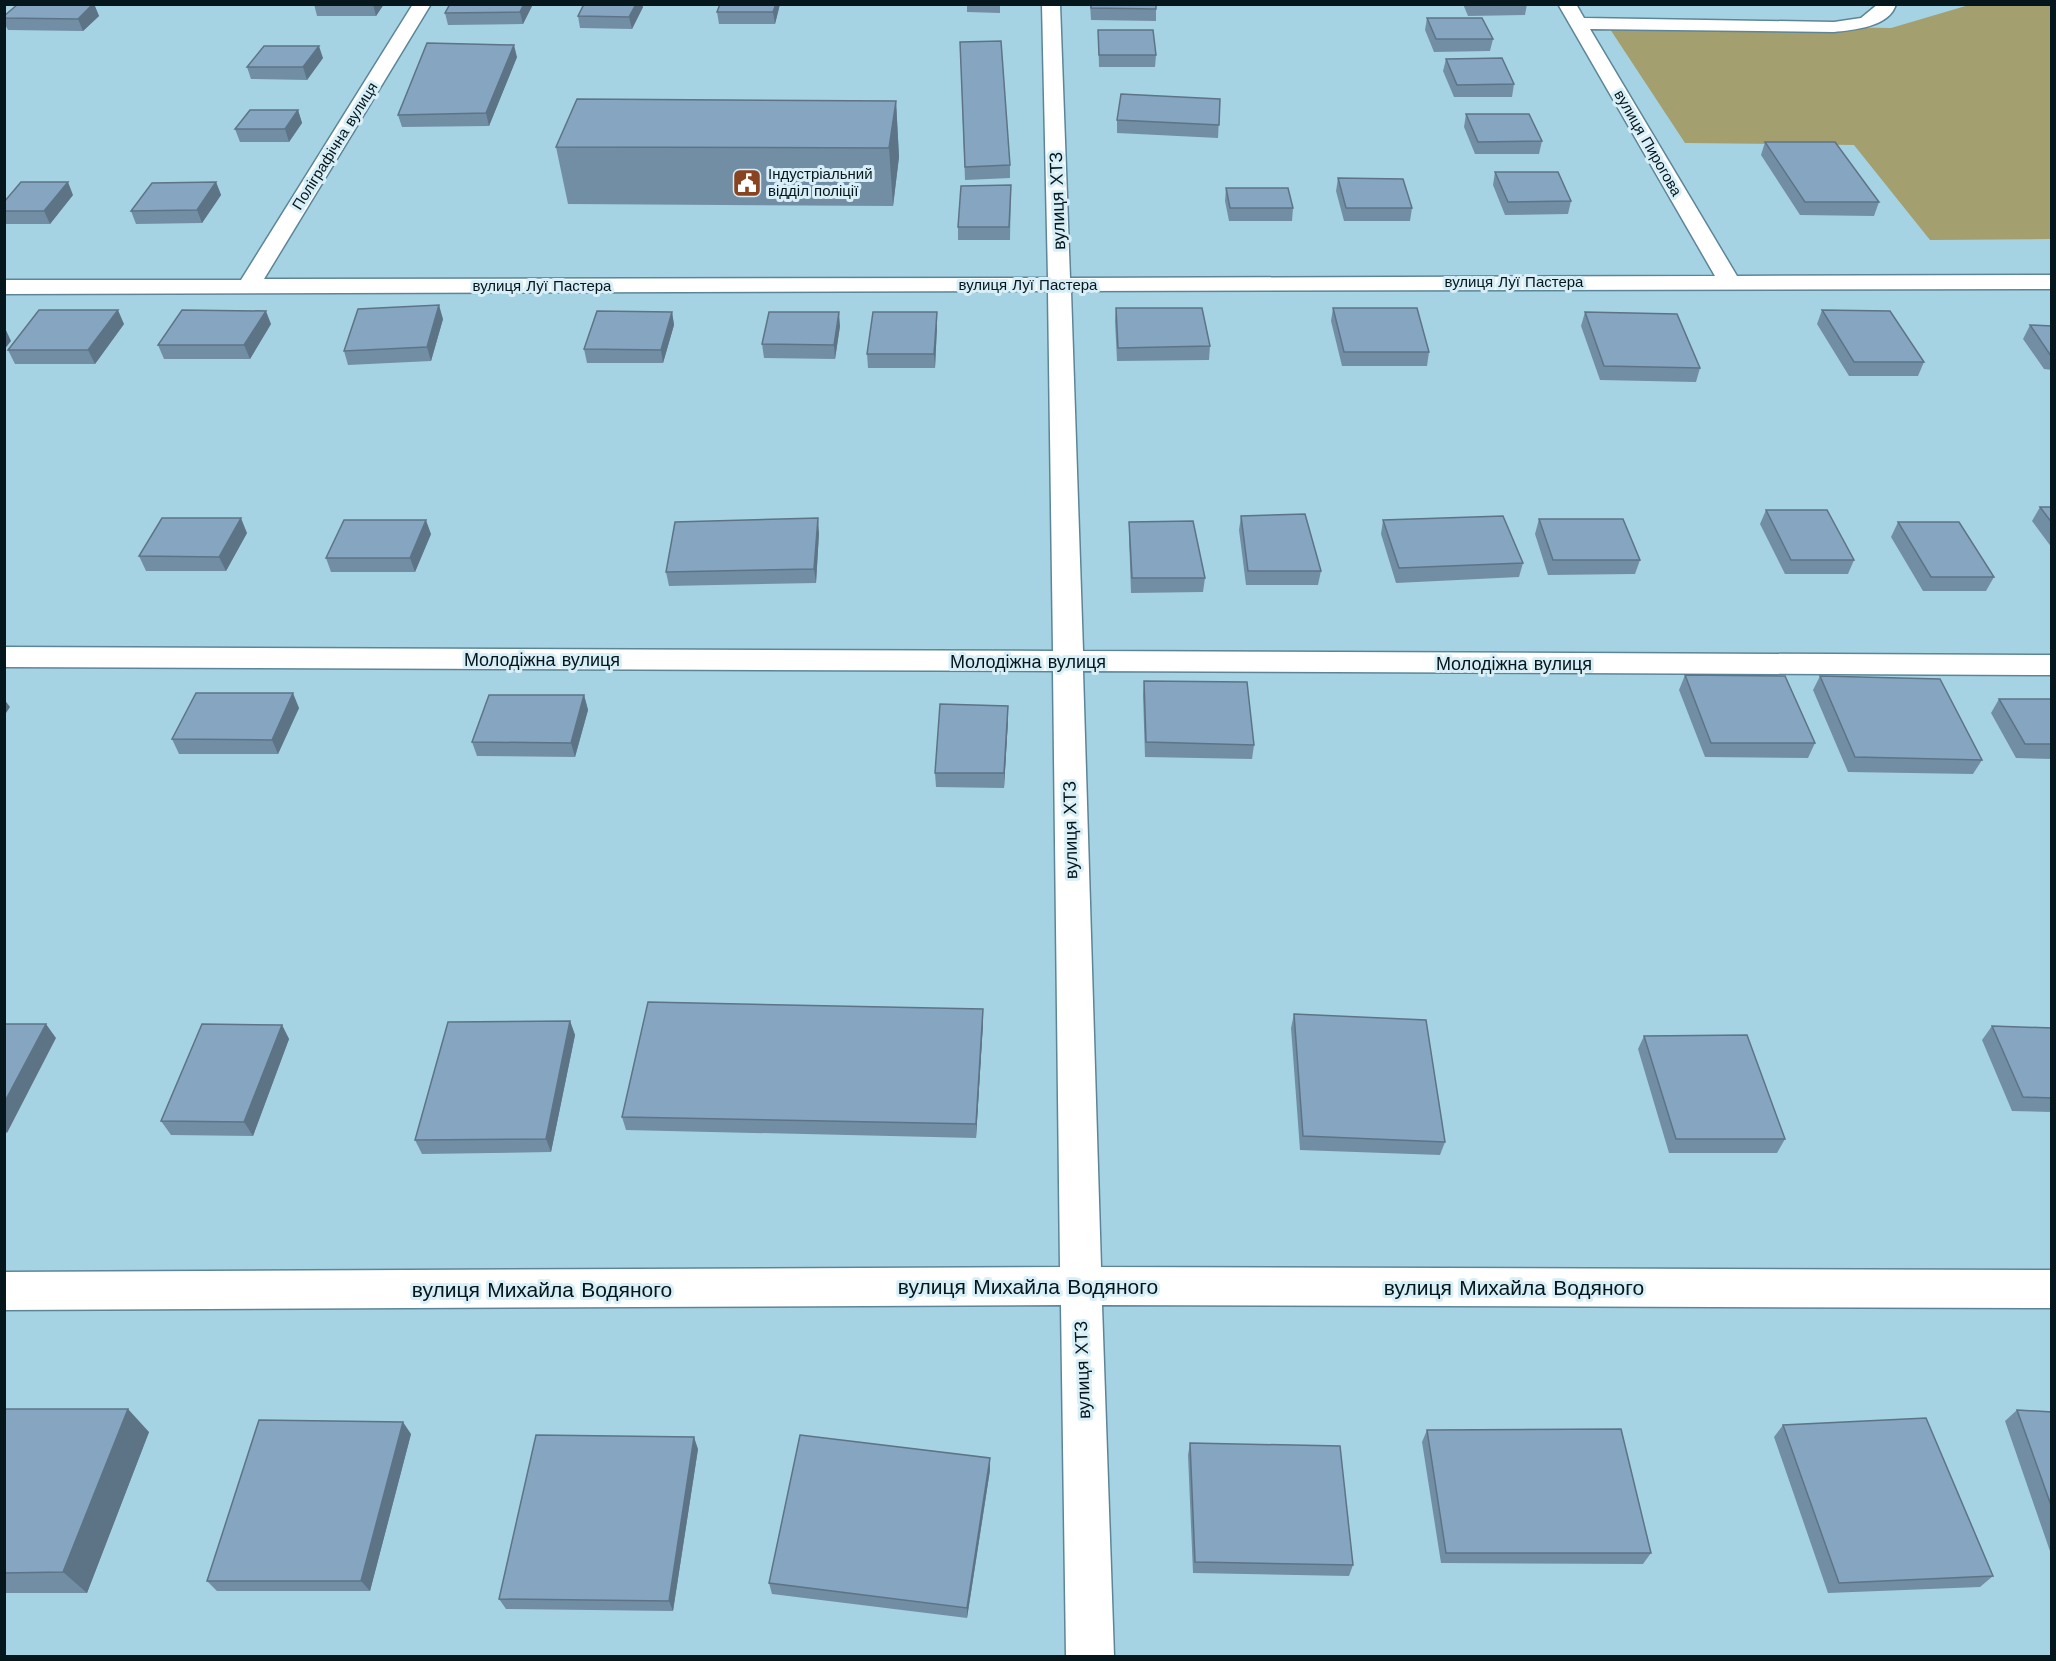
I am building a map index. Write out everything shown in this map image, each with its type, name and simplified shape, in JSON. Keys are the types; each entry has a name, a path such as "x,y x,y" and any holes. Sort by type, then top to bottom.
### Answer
{"street":[{"name":"Поліграфічна вулиця","path":"248,287 422,4"},
{"name":"вулиця ХТЗ","path":"1051,4 1060,285 1080,1286 1090,1656"},
{"name":"вулиця Пирогова","path":"1567,4 1730,281"},
{"path":"1578,23 1834,27 1866,23 1888,6 1887,4"},
{"name":"вулиця Луї Пастера","path":"4,287 2052,282"},
{"name":"Молодіжна вулиця","path":"4,657 2052,665"},
{"name":"вулиця Михайла Водяного","path":"4,1292 1080,1286 2052,1289"}],"shaded area":[{"path":"1969,5 2051,5 2051,239 1930,240 1854,145 1685,143 1606,23 1891,28"}],"building":[{"path":"18,4 93,4 78,19 4,18"},
{"path":"450,4 524,4 520,12 445,13"},
{"path":"584,4 636,4 629,17 578,16"},
{"path":"720,4 776,4 773,12 717,12"},
{"path":"1091,4 1156,4 1156,9 1091,8"},
{"path":"1427,18 1482,18 1493,39 1436,39"},
{"path":"1098,30 1153,30 1156,55 1099,55"},
{"path":"1001,41 1010,165 965,167 960,42"},
{"path":"427,43 514,45 486,113 398,115"},
{"path":"264,46 319,46 303,67 247,67"},
{"path":"1502,58 1514,84 1457,85 1446,59"},
{"path":"1121,94 1220,99 1219,125 1117,120"},
{"path":"577,99 896,101 889,148 556,147"},
{"path":"250,110 298,110 285,129 235,129"},
{"path":"1466,114 1529,114 1542,141 1478,142"},
{"path":"1765,142 1835,142 1879,202 1805,202"},
{"path":"1495,172 1558,172 1571,201 1508,202"},
{"path":"1338,178 1403,179 1412,208 1346,208"},
{"path":"21,182 68,182 44,211 4,211 4,202"},
{"path":"216,182 197,210 131,211 152,183"},
{"path":"1011,185 1009,227 958,227 961,186"},
{"path":"1226,188 1288,188 1293,208 1230,208"},
{"path":"439,305 427,347 344,351 358,309"},
{"path":"1116,308 1202,308 1210,346 1118,348"},
{"path":"1333,308 1417,308 1429,352 1344,352"},
{"path":"39,310 118,310 88,350 8,350"},
{"path":"182,310 266,311 244,345 158,345"},
{"path":"1822,310 1890,311 1924,362 1854,362"},
{"path":"597,311 672,312 661,350 584,349"},
{"path":"769,312 839,312 834,345 762,344"},
{"path":"873,312 937,312 934,354 867,354"},
{"path":"1585,312 1677,314 1700,368 1604,366"},
{"path":"2030,325 2052,326 2052,356 2051,356"},
{"path":"2040,507 2052,507 2052,523"},
{"path":"1766,510 1827,510 1854,560 1791,560"},
{"path":"1305,514 1321,571 1248,571 1241,516"},
{"path":"1503,516 1523,563 1399,568 1383,520"},
{"path":"162,518 241,518 219,557 139,556"},
{"path":"818,518 814,569 666,572 675,522"},
{"path":"1539,519 1623,519 1640,560 1553,560"},
{"path":"344,520 426,520 410,558 326,558"},
{"path":"1193,521 1205,578 1132,578 1129,522"},
{"path":"1898,522 1959,522 1994,577 1931,577"},
{"path":"1685,675 1785,676 1815,743 1711,743"},
{"path":"1820,676 1940,679 1982,760 1855,757"},
{"path":"1144,681 1247,682 1254,745 1146,742"},
{"path":"196,693 293,693 272,740 172,739"},
{"path":"489,695 584,695 571,743 472,742"},
{"path":"1999,699 2052,699 2052,744 2025,744"},
{"path":"940,704 1008,706 1004,773 935,773"},
{"path":"648,1002 983,1009 976,1124 622,1117"},
{"path":"1294,1014 1426,1020 1445,1142 1303,1136"},
{"path":"570,1021 546,1139 415,1140 448,1022"},
{"path":"4,1024 46,1024 4,1103"},
{"path":"202,1024 282,1025 244,1122 161,1121"},
{"path":"1992,1026 2052,1028 2052,1098 2023,1097"},
{"path":"1747,1035 1785,1139 1676,1139 1644,1036"},
{"path":"4,1409 128,1409 63,1572 4,1573"},
{"path":"2017,1410 2052,1412 2052,1508"},
{"path":"1926,1418 1993,1576 1839,1583 1783,1425"},
{"path":"259,1420 403,1422 361,1581 207,1581"},
{"path":"1621,1429 1651,1553 1446,1553 1427,1430"},
{"path":"536,1435 694,1437 669,1601 499,1599"},
{"path":"800,1435 990,1458 967,1608 769,1583"},
{"path":"1190,1443 1340,1446 1353,1565 1195,1562"}],"place":[{"name":"Індустріальний відділ поліції","path":"747,183"}]}
